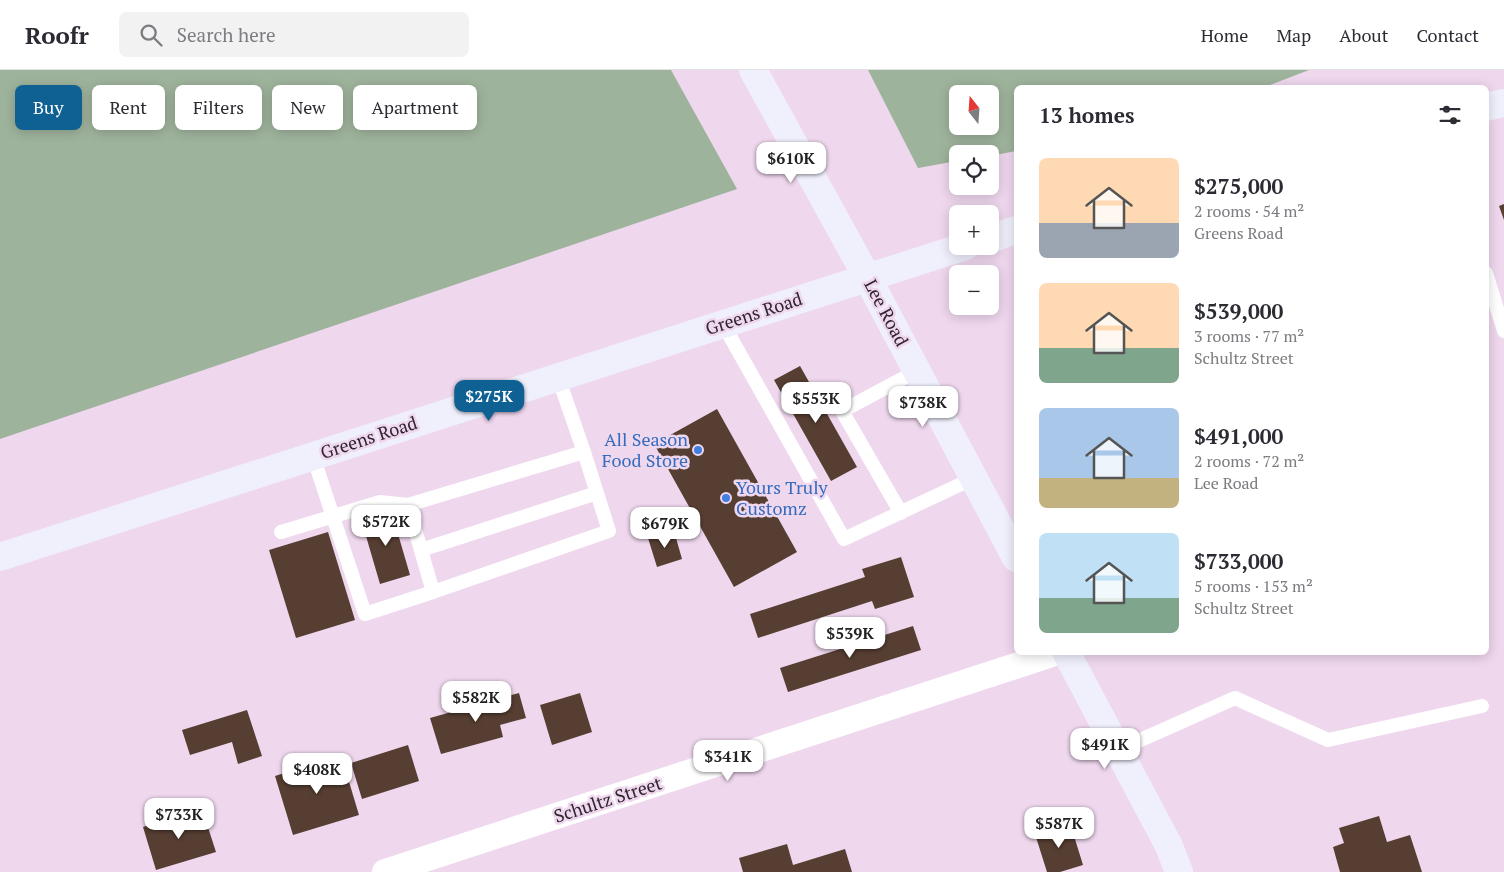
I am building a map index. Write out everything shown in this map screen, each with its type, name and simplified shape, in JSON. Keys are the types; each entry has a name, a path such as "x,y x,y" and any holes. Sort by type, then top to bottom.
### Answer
{"main road":[{"name":"Lee Road","path":"753,70 867,277 1014,554"},
{"path":"1489,106 1504,103"},
{"path":"999,236 1014,231"},
{"name":"Greens Road","path":"0,557 949,251"},
{"path":"1068,655 1168,846 1179,872"}],"street":[{"name":"Schultz Street","path":"385,872 1049,655"}],"lane":[{"path":"1489,283 1504,331"},
{"path":"723,324 844,539 974,478"},
{"path":"901,513 842,411 917,371"},
{"path":"313,456 366,614 609,531 558,377"},
{"path":"281,532 380,502 408,505 584,452"},
{"path":"421,550 597,493"},
{"path":"408,505 433,592"},
{"path":"1118,750 1235,698 1328,740 1482,706"}],"green space":[{"path":"0,70 671,70 737,189 0,439"},
{"path":"868,70 1309,70 1270,85 1014,85 1014,151 999,154 999,145 949,145 949,162 918,168"}],"building":[{"path":"1504,204 1504,220 1499,206"},
{"path":"800,366 857,467 831,481 774,380"},
{"path":"717,409 797,552 734,587 654,444"},
{"path":"391,510 410,575 380,584 361,519"},
{"path":"674,531 682,559 657,567 648,538"},
{"path":"328,532 355,620 296,638 269,550"},
{"path":"901,557 914,597 875,609 872,601 758,638 750,614 865,577 862,569"},
{"path":"913,626 921,650 788,692 780,668"},
{"path":"519,693 526,718 500,725 503,737 441,754 430,718"},
{"path":"580,693 592,732 552,745 540,705"},
{"path":"247,710 262,756 238,764 232,742 190,755 182,730"},
{"path":"408,745 419,781 362,799 351,763"},
{"path":"341,755 359,815 293,835 275,776"},
{"path":"202,809 216,852 156,870 143,827"},
{"path":"1379,816 1387,842 1410,835 1422,872 1340,872 1333,847 1344,843 1339,828"},
{"path":"1070,823 1083,865 1060,872 1047,872 1035,834"},
{"path":"787,844 793,865 845,849 852,872 743,872 739,858"}],"place":[{"name":"All Season Food Store","path":"698,450"},
{"name":"Yours Truly Customz","path":"726,498"}]}
